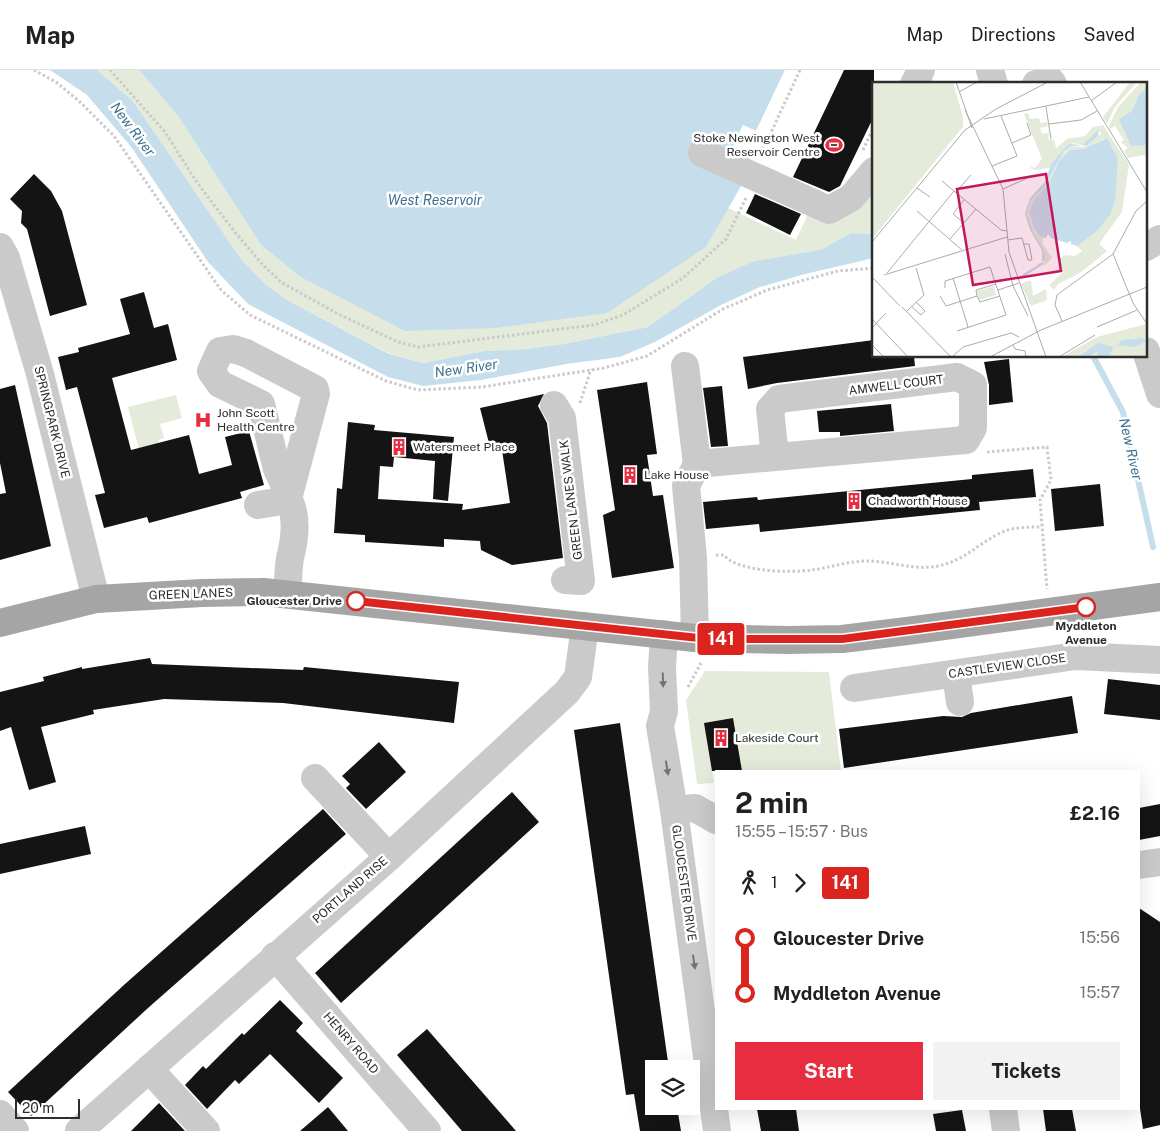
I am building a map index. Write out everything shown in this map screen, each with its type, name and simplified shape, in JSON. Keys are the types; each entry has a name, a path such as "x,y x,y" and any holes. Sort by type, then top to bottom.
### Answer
{"main road":[{"name":"GREEN LANES","path":"0,623 96,599 202,593 288,593 695,638 842,639 1160,597"}],"street":[{"path":"915,82 921,70"},
{"path":"702,153 829,210 851,198 872,173"},
{"path":"1148,246 1160,239"},
{"name":"SPRINGPARK DRIVE","path":"0,247 6,258 40,374 96,599"},
{"path":"233,349 246,353 315,390 314,403 289,495 277,469 267,427 261,404 220,384 211,371 220,351 233,349"},
{"path":"1148,357 1160,394"},
{"path":"686,366 697,464 686,486 693,556 695,638"},
{"name":"AMWELL COURT","path":"697,464 966,440 973,428 973,385 957,377 779,399 770,409 775,457"},
{"name":"GREEN LANES WALK","path":"558,411 581,580 565,580"},
{"path":"258,505 289,500 295,511 294,549 290,558 288,593"},
{"name":"PORTLAND RISE","path":"79,1131 389,856 568,692 578,677 585,626"},
{"name":"GLOUCESTER DRIVE","path":"664,634 662,668 664,711 660,726 674,810 715,1109"},
{"name":"CASTLEVIEW CLOSE","path":"854,688 1076,656 1160,660"},
{"path":"956,674 960,702"},
{"path":"315,778 389,856"},
{"path":"674,810 695,808 715,819"},
{"path":"1140,864 1160,862"},
{"name":"HENRY ROAD","path":"275,956 418,1128"},
{"path":"150,1069 206,1131"},
{"name":"GLOUCESTER DRIVE","path":"715,1110 718,1131"},
{"path":"1003,1110 1006,1131"},
{"path":"0,1114 15,1131"}],"path":[{"path":"34,70 56,82 79,101 114,136 222,290 250,315 386,382 418,390 482,387 591,369 647,356 723,309 768,290 838,271 872,268"},
{"path":"110,70 165,132 198,184 234,231 281,282 346,318 398,342 418,347 594,326 624,315 683,278 726,239 800,70"},
{"path":"558,411 582,401 591,369"},
{"path":"985,452 1047,447 1050,480 1040,500 1047,590"},
{"path":"693,556 719,554 740,567 795,571 809,571 865,561 926,568 939,566 967,556 1006,530 1042,527"}],"green space":[{"path":"97,70 139,70 178,116 261,245 299,276 706,247 728,208 796,240 809,212 872,192 872,234 851,233 820,250 754,261 718,277 648,327 564,344 525,349 485,351 423,363 390,354 287,300 265,284 241,259 133,101"},
{"path":"176,395 182,418 160,424 164,438 158,440 168,480 148,485 128,407"},
{"path":"705,671 829,672 841,770 742,770 732,718 705,723 714,783 697,784 686,700"}],"water":[{"path":"50,70 97,70 133,101 241,259 265,284 287,300 389,354 423,363 485,351 525,349 564,344 648,327 718,277 754,261 820,250 851,233 872,234 872,258 760,287 721,305 655,342 620,357 566,364 481,380 423,386 388,377 248,304 208,262 132,148 87,95"},
{"name":"West Reservoir","path":"139,70 785,70 756,131 743,125 729,156 744,181 706,247 607,313 496,328 405,331 299,276 261,245 178,116"}],"pier":[{"path":"785,70 787,70 758,133 745,129 731,157 729,155 743,125 756,131"}],"building":[{"name":"Stoke Newington West Reservoir Centre","path":"844,70 874,70 874,82 872,82 872,120 840,186 829,192 793,177"},
{"path":"34,174 51,191 62,211 87,305 50,316 27,229 21,223 22,211 10,199"},
{"path":"755,194 801,214 790,235 746,213"},
{"path":"144,292 154,328 168,324 177,360 112,378 131,450 189,435 199,474 232,465 225,437 249,431 264,485 240,492 242,498 149,523 147,517 104,528 95,495 105,493 77,387 66,390 58,357 79,352 78,348 130,334 120,299"},
{"path":"872,340 872,358 914,358 915,366 777,383 748,389 743,357"},
{"path":"1009,359 1013,402 989,405 989,385 984,362"},
{"name":"Lake House","path":"647,382 657,454 647,455 653,496 663,495 674,568 612,578 603,515 615,510 597,390"},
{"path":"15,385 51,546 0,560 0,494 6,493 0,463 0,389"},
{"path":"722,386 728,446 711,447 703,388"},
{"path":"544,394 538,406 547,423 563,558 512,565 481,550 480,541 444,539 444,547 365,542 365,535 334,533 337,488 342,489 348,422 375,425 374,430 454,437 448,501 433,499 435,461 394,457 393,467 380,466 378,499 463,504 462,510 510,503 502,450 491,451 480,408"},
{"path":"891,404 894,431 840,436 840,432 819,432 817,411"},
{"name":"Chadworth House","path":"1033,469 1036,497 979,502 980,510 760,532 759,524 706,529 703,502 757,497 758,500 972,479 972,475"},
{"path":"1100,484 1104,526 1055,531 1051,489"},
{"path":"150,658 152,664 303,670 304,667 459,682 454,723 283,703 164,699 93,710 94,714 41,727 56,782 29,790 11,727 0,731 0,692 44,681 43,677 82,667 82,669"},
{"path":"1108,679 1160,685 1160,720 1104,714"},
{"path":"1072,696 1078,733 844,768 839,729 943,716 962,717 971,713"},
{"name":"Lakeside Court","path":"733,718 742,770 712,771 704,723"},
{"path":"620,723 668,1060 645,1060 645,1115 678,1115 681,1131 640,1131 634,1094 626,1095 574,730"},
{"path":"379,742 406,772 366,809 346,788 350,784 342,776"},
{"path":"512,792 539,822 341,1003 315,973"},
{"path":"1160,804 1160,836 1140,840 1140,808"},
{"path":"323,809 346,834 148,1008 31,1116 8,1092 125,984"},
{"path":"85,826 91,854 0,874 0,844"},
{"path":"1140,909 1160,922 1160,1125 1143,1129 1140,1109"},
{"path":"280,1000 303,1023 296,1031 343,1078 319,1103 270,1054 239,1084 235,1080 207,1109 185,1085 203,1066 206,1069 242,1033 244,1035"},
{"path":"427,1029 516,1131 462,1131 397,1055"},
{"path":"159,1103 185,1131 131,1131"},
{"path":"328,1107 348,1131 300,1131"},
{"path":"757,1110 796,1110 799,1131 761,1131"},
{"path":"962,1110 966,1131 936,1131 933,1114"},
{"path":"1043,1110 1072,1110 1076,1131 1046,1131"}],"waterway":[{"name":"New River","path":"1094,358 1123,412 1153,547"}],"bus line":[{"name":"141","path":"356,601 695,638 790,640 842,639 1086,607"}],"place":[{"name":"Stoke Newington West Reservoir Centre","path":"834,145"},
{"name":"John Scott Health Centre","path":"203,420"},
{"name":"Watersmeet Place","path":"399,447"},
{"name":"Lake House","path":"630,475"},
{"name":"Chadworth House","path":"854,501"},
{"name":"Gloucester Drive","path":"356,601"},
{"name":"Myddleton Avenue","path":"1086,607"},
{"name":"Lakeside Court","path":"721,738"}]}
